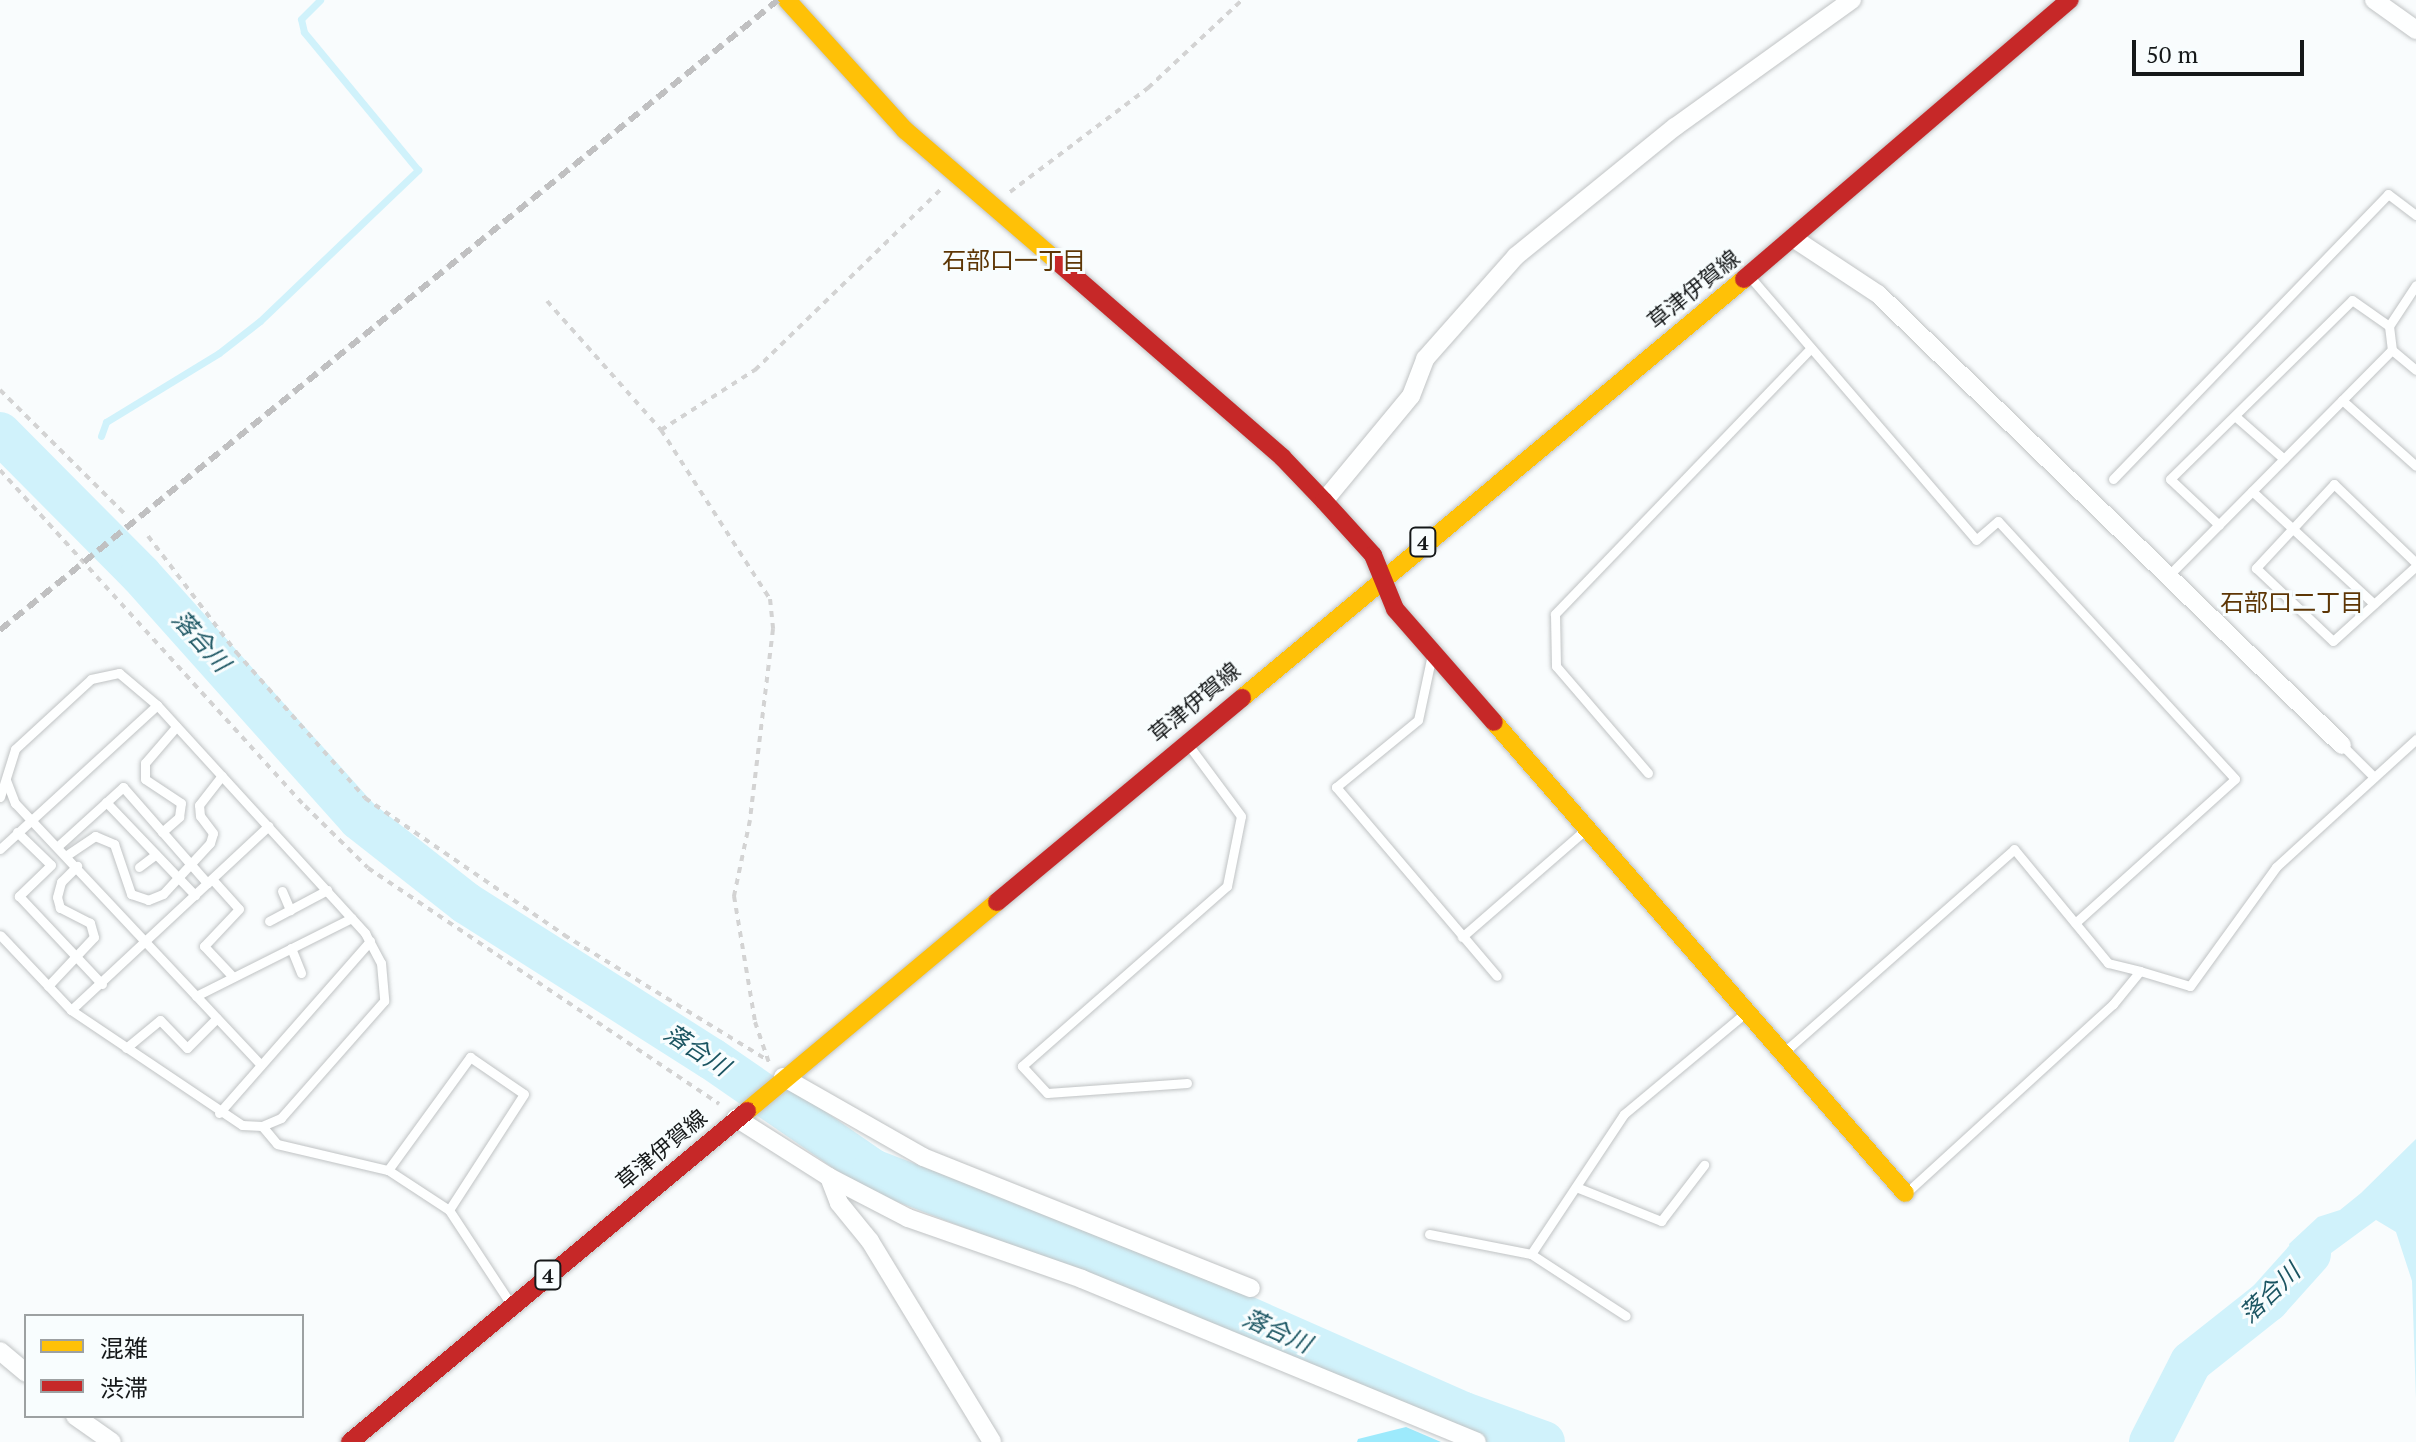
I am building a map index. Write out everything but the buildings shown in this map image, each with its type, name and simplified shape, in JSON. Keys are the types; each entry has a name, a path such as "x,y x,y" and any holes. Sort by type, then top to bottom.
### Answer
{"main road":[{"path":"787,0 905,130 1282,457 1324,501 1373,555 1395,609 1905,1193"},
{"name":"草津伊賀線","path":"350,1442 1380,578 1793,238 2070,0"}],"street":[{"path":"1324,501 1411,396 1425,359 1516,256 1675,127 1852,0"},
{"path":"2374,0 2416,30"},
{"path":"1793,238 1878,294 2342,745"},
{"path":"780,1080 923,1157 1251,1288"},
{"path":"741,1113 829,1177 908,1218 1082,1279 1477,1442"},
{"path":"829,1177 839,1203 870,1241 992,1442"},
{"path":"0,1351 24,1371"},
{"path":"78,1418 112,1442"}],"lane":[{"path":"2113,479 2388,194 2416,215"},
{"path":"1748,274 1976,540 1998,521 2235,779 2075,923"},
{"path":"2416,285 2389,326 2392,350 2416,370"},
{"path":"2219,525 2170,479 2352,300 2389,326"},
{"path":"1648,773 1556,666 1555,614 1811,348"},
{"path":"2168,576 2392,350"},
{"path":"2342,400 2416,466"},
{"path":"2235,416 2284,459"},
{"path":"2334,484 2416,564 2333,641 2256,568 2293,529 2334,484"},
{"path":"2252,491 2374,604"},
{"path":"1432,652 1418,720 1336,787 1497,976"},
{"path":"0,797 15,749 91,679 119,673 157,705 352,918 370,941 381,963 384,1001 281,1118 262,1126 242,1125 219,1113 71,1010 0,935"},
{"path":"0,849 157,705"},
{"path":"162,832 179,817 181,803 145,779 145,763 176,727"},
{"path":"1783,1053 2014,849 2108,963 2190,986 2276,867 2416,739"},
{"path":"1185,741 1241,816 1227,886 1022,1066 1047,1093 1187,1083"},
{"path":"2342,745 2374,777"},
{"path":"67,855 95,836 114,844 123,860 123,881 131,894 148,900 163,894 210,843 213,833 200,816 199,805 222,776"},
{"path":"6,780 15,803 260,1064"},
{"path":"58,846 123,787 189,863 239,909 204,946 233,977"},
{"path":"106,802 195,895"},
{"path":"71,1010 268,826"},
{"path":"1462,937 1586,828"},
{"path":"17,832 51,865 19,896 102,984"},
{"path":"139,867 156,854"},
{"path":"48,986 94,937 90,923 60,908 57,897 61,882 77,866"},
{"path":"269,921 327,890"},
{"path":"282,891 290,910"},
{"path":"196,996 352,918"},
{"path":"219,1113 370,941"},
{"path":"291,948 301,973"},
{"path":"1905,1193 2113,1004 2140,971"},
{"path":"1531,1254 1624,1114 1747,1012"},
{"path":"126,1048 160,1020 187,1048 217,1018"},
{"path":"388,1170 470,1057 524,1094 449,1210"},
{"path":"262,1126 277,1144 388,1170 449,1210 512,1306"},
{"path":"1576,1187 1661,1221 1704,1165"},
{"path":"1429,1234 1531,1254 1626,1316"}],"path":[{"path":"991,206 1148,88 1242,0"},
{"path":"661,430 755,370 955,174"},
{"path":"547,301 661,430 770,599 773,629 752,804 734,896 764,1058"},
{"path":"0,390 126,515"},
{"path":"0,470 305,806 368,868 741,1113"},
{"path":"148,536 236,652 365,798 564,935 764,1058 780,1080"}],"shaded area":[{"path":"2416,1139 2416,1399 2412,1281 2396,1232 2376,1220 2297,1278 2273,1304 2270,1294 2293,1258 2289,1244 2318,1217 2340,1210 2361,1193"},
{"path":"1406,1427 1441,1442 1357,1442 1358,1439"}],"waterway":[{"path":"101,436 106,422 219,353 260,321 418,170 304,32 301,19 320,0"},
{"name":"落合川","path":"0,433 141,575 359,819 466,903 712,1059 873,1170 1192,1293 1464,1413 1544,1442"},
{"name":"落合川","path":"2150,1442 2191,1362 2268,1301 2310,1254"}],"railway":[{"path":"0,630 778,0"}],"traffic: slow":[{"path":"787,0 905,130 1059,263"},
{"path":"1242,698 1744,279"},
{"path":"1494,722 1905,1193"},
{"path":"747,1111 997,902"}],"traffic: jam":[{"path":"1744,279 2070,0"},
{"path":"1059,263 1282,457 1324,501 1373,555 1395,609 1494,722"},
{"path":"997,902 1242,698"},
{"path":"350,1442 747,1111"}],"district":[{"name":"石部口一丁目","path":"1014,261"},
{"name":"石部口二丁目","path":"2292,603"}]}
